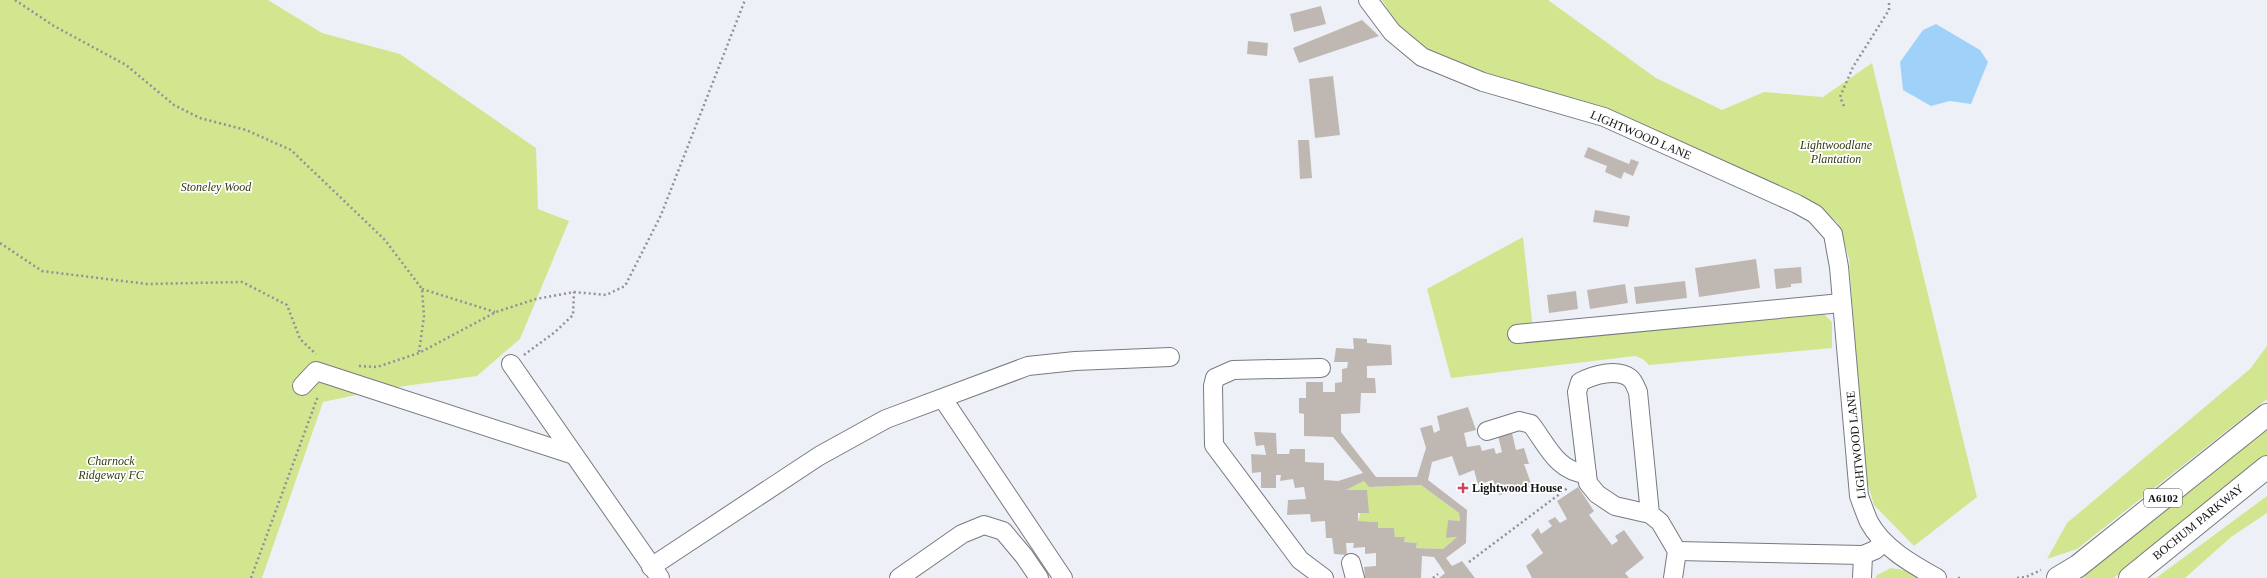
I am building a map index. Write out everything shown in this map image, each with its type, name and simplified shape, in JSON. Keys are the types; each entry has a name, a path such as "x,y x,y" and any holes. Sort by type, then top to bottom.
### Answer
{"highway":[{"name":"A6102","path":"2058,578 2078,566 2267,415"},
{"name":"BOCHUM PARKWAY","path":"2130,578 2267,467"}],"street":[{"name":"LIGHTWOOD LANE","path":"1368,0 1392,32 1422,57 1483,82 1604,117 1790,201 1815,214 1833,234 1839,267 1859,496 1869,522 1884,542 1910,562 1937,578"},
{"path":"1517,334 1841,303"},
{"path":"511,364 655,572 818,456 886,419 1028,366 1075,361 1170,357"},
{"path":"1321,368 1232,370 1215,378 1212,386 1214,445 1300,560 1324,578"},
{"path":"302,386 316,371 574,455"},
{"path":"1650,514 1638,392 1631,379 1624,374 1600,374 1580,382 1577,392 1588,483 1597,494 1615,506 1650,514 1660,522 1677,551 1673,578"},
{"path":"942,399 1063,578"},
{"path":"1487,431 1519,421 1531,424 1546,448 1563,465 1578,473 1587,474"},
{"path":"899,578 962,534 984,525 1003,531 1024,556 1039,578"},
{"path":"1677,551 1863,555 1874,550 1884,542"},
{"path":"1862,578 1863,555"}],"path":[{"path":"15,0 54,26 126,65 174,105 200,118 246,130 291,150 385,240 422,289 424,316 418,353"},
{"path":"356,366 377,366 418,353 496,312 536,299 574,292 606,295 625,286 661,215 745,0"},
{"path":"1844,106 1840,97 1842,91 1853,67 1889,10 1889,0"},
{"path":"0,243 42,271 148,284 242,282 287,305 300,339 328,365 251,578"},
{"path":"422,289 496,312"},
{"path":"511,364 555,332 573,315 574,292"},
{"path":"1469,562 1587,474"},
{"path":"1433,578 1438,574"}],"green space":[{"name":"Stoneley Wood","path":"0,0 268,0 322,33 400,54 536,148 538,209 569,221 520,339 477,376 384,389 323,402 262,578 0,578"},
{"name":"Lightwoodlane Plantation","path":"1382,0 1548,0 1656,78 1722,110 1764,92 1823,97 1872,63 1977,497 1914,546 1874,505 1863,468 1849,258 1838,223 1817,205 1619,116 1447,62 1406,39"},
{"path":"1523,237 1533,330 1821,311 1832,322 1832,348 1649,365 1643,359 1635,356 1451,378 1427,289"},
{"path":"2267,346 2267,399 2077,549 2047,559 2067,523 2250,369"},
{"path":"2267,428 2267,455 2114,578 2078,578"},
{"path":"1364,481 1369,487 1421,485 1459,513 1460,521 1448,520 1447,538 1457,537 1443,549 1416,548 1417,543 1404,542 1405,537 1395,537 1394,528 1378,528 1378,522 1358,521 1367,490 1346,490"},
{"path":"2267,496 2267,513 2231,537 2185,578 2156,578"},
{"path":"1891,568 1909,571 1921,578 1875,578 1877,575"}],"water":[{"path":"1936,24 1980,50 1988,62 1971,104 1950,101 1931,106 1903,90 1900,62 1923,30"}],"building":[{"path":"1321,6 1326,24 1294,32 1290,14"},
{"path":"1362,20 1379,36 1299,63 1293,48"},
{"path":"1248,41 1268,43 1267,56 1247,54"},
{"path":"1333,76 1340,135 1315,138 1309,79"},
{"path":"1298,140 1309,140 1312,178 1300,179"},
{"path":"1588,147 1629,164 1631,159 1639,162 1633,176 1624,172 1621,179 1605,172 1607,166 1584,157"},
{"path":"1595,210 1630,216 1628,227 1593,222"},
{"path":"1756,259 1760,288 1699,297 1695,268"},
{"path":"1801,267 1802,283 1791,284 1791,287 1776,289 1774,269"},
{"path":"1685,281 1687,298 1636,304 1634,287"},
{"path":"1625,284 1628,303 1590,309 1587,290"},
{"path":"1576,291 1578,309 1549,313 1547,295"},
{"path":"1353,338 1367,339 1367,343 1391,345 1392,365 1367,366 1367,378 1375,378 1376,393 1361,393 1360,413 1341,414 1341,432 1376,477 1417,477 1426,448 1420,428 1432,425 1434,433 1440,430 1437,416 1468,407 1476,430 1464,433 1467,447 1480,445 1482,451 1494,448 1496,454 1502,452 1498,436 1512,433 1516,450 1524,448 1529,464 1524,464 1532,486 1499,495 1493,480 1478,485 1474,470 1459,476 1452,456 1432,462 1428,480 1467,510 1466,543 1446,558 1452,566 1462,561 1475,578 1439,578 1445,573 1434,557 1422,556 1421,578 1365,578 1364,567 1376,566 1376,553 1365,554 1365,547 1353,548 1354,543 1346,543 1347,555 1334,554 1332,538 1326,538 1325,521 1311,522 1310,514 1287,515 1288,500 1306,499 1304,487 1295,488 1293,479 1280,481 1281,475 1276,475 1276,488 1261,488 1261,472 1252,473 1251,454 1266,455 1264,445 1256,446 1254,432 1276,433 1277,454 1289,454 1290,449 1305,449 1305,462 1324,463 1324,480 1338,481 1363,473 1333,437 1304,436 1304,414 1299,413 1299,398 1306,398 1306,382 1323,382 1323,392 1335,392 1335,383 1342,382 1342,369 1347,368 1348,362 1334,362 1336,348 1354,349","holes":["1364,481 1369,487 1421,485 1459,513 1460,521 1448,520 1446,538 1457,537 1443,549 1416,548 1417,543 1404,542 1405,537 1395,537 1394,528 1378,528 1378,522 1358,521 1358,513 1369,513 1367,490 1346,490"]},
{"path":"1578,487 1594,511 1589,515 1612,545 1618,541 1615,536 1624,530 1644,558 1625,573 1629,578 1532,578 1526,566 1543,553 1531,535 1538,528 1541,534 1552,526 1548,521 1555,517 1560,523 1567,519 1557,501"}],"place":[{"name":"Lightwood House","path":"1463,488"}],"park label":[{"name":"Charnock Ridgeway FC","path":"111,468"}]}
